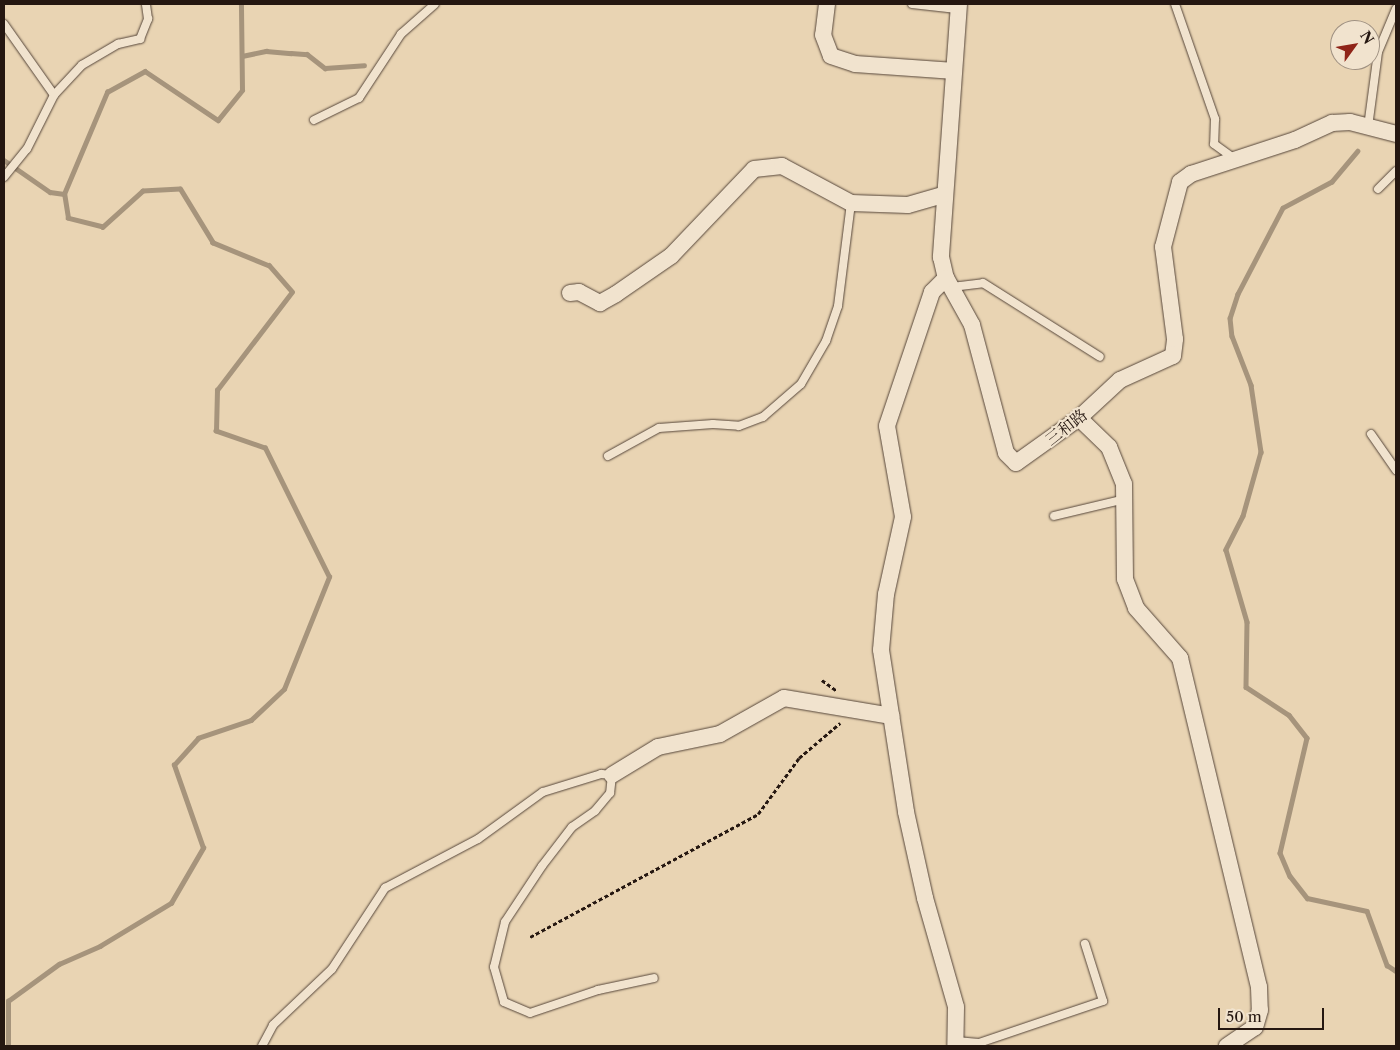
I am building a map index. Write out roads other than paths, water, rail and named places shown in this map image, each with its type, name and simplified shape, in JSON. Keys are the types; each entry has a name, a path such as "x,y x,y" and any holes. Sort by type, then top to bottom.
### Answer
{"street":[{"path":"826,4 823,35 831,56 856,64 954,71"},
{"name":"三和路","path":"958,6 941,257 949,283 974,333 1006,453 1016,462 1079,418 1120,380 1173,356 1175,339 1163,247 1174,195 1180,182 1191,174 1232,158 1295,140 1332,123 1350,122 1368,129 1396,134"},
{"path":"570,293 579,292 600,303 616,294 671,256 754,170 782,166 851,203 908,205 944,195"},
{"path":"949,283 932,292 887,426 903,518 886,594 881,650 925,898 956,1007 955,1044"},
{"path":"1079,418 1109,447 1124,484 1125,579 1136,608 1180,658 1259,988 1260,1010 1255,1027 1227,1046"},
{"path":"612,774 658,747 720,734 784,698 860,709 892,716"}],"lane":[{"path":"4,177 27,149 54,95 82,65 118,44 140,39 148,19 146,4"},
{"path":"314,120 359,98 401,34 435,4"},
{"path":"912,4 958,6"},
{"path":"1175,4 1215,119 1214,144 1232,158"},
{"path":"1368,129 1378,52 1396,9"},
{"path":"4,24 54,95"},
{"path":"1378,189 1396,171"},
{"path":"608,456 659,428 739,426 763,417 801,384 826,341 838,306 851,203"},
{"path":"949,283 983,283 1100,357"},
{"path":"1371,434 1396,470"},
{"path":"1054,516 1125,499"},
{"path":"262,1046 273,1025 332,969 385,888 478,840 544,792 601,774 612,774 610,793 595,811 572,827 505,922 494,967 504,1002 530,1013 598,990 654,978"},
{"path":"955,1044 979,1043 1103,1001 1085,944"}],"waterway":[{"path":"8,1046 8,1001 59,964 100,946 171,903 203,848 174,765 198,738 251,720 284,689 329,577 265,448 216,431 217,390 292,292 269,266 213,243 180,189 143,191 103,227 68,218 64,194 107,92 145,71 218,120 242,90 241,4"},
{"path":"242,56 266,51 307,54 325,68 364,65"},
{"path":"1358,151 1332,182 1283,208 1238,294 1230,318 1232,336 1251,385 1261,452 1243,516 1226,550 1247,622 1246,687 1289,715 1307,738 1280,853 1290,876 1307,898 1367,911 1387,965 1396,971"},
{"path":"4,160 50,192 64,194"}]}
